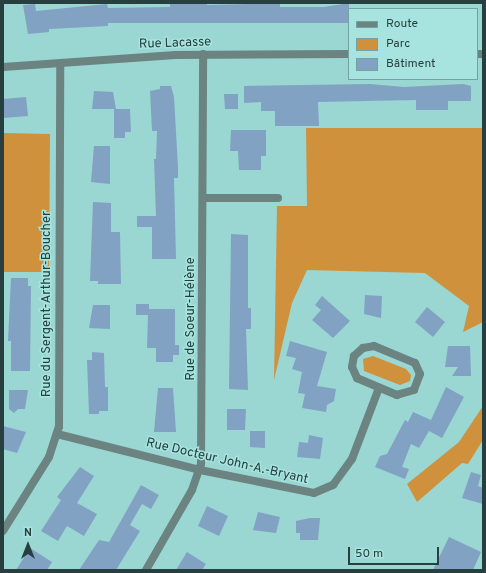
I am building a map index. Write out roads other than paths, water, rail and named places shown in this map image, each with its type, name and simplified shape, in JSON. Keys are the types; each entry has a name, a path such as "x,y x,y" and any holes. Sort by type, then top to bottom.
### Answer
{"street":[{"name":"Rue Lacasse","path":"3,67 203,54 348,54"},
{"name":"Rue de Soeur-Hélène","path":"146,570 192,490 200,470 203,54"},
{"name":"Rue du Sergent-Arthur-Boucher","path":"3,531 49,456 57,434 60,63"},
{"path":"203,198 278,198"},
{"path":"374,346 410,360 418,368 418,386 409,394 397,395 379,388 361,381 354,373 354,356 363,348 374,346"},
{"name":"Rue Docteur John-A.-Bryant","path":"57,434 200,470 302,492 321,492 333,485 352,459 379,388"}]}
